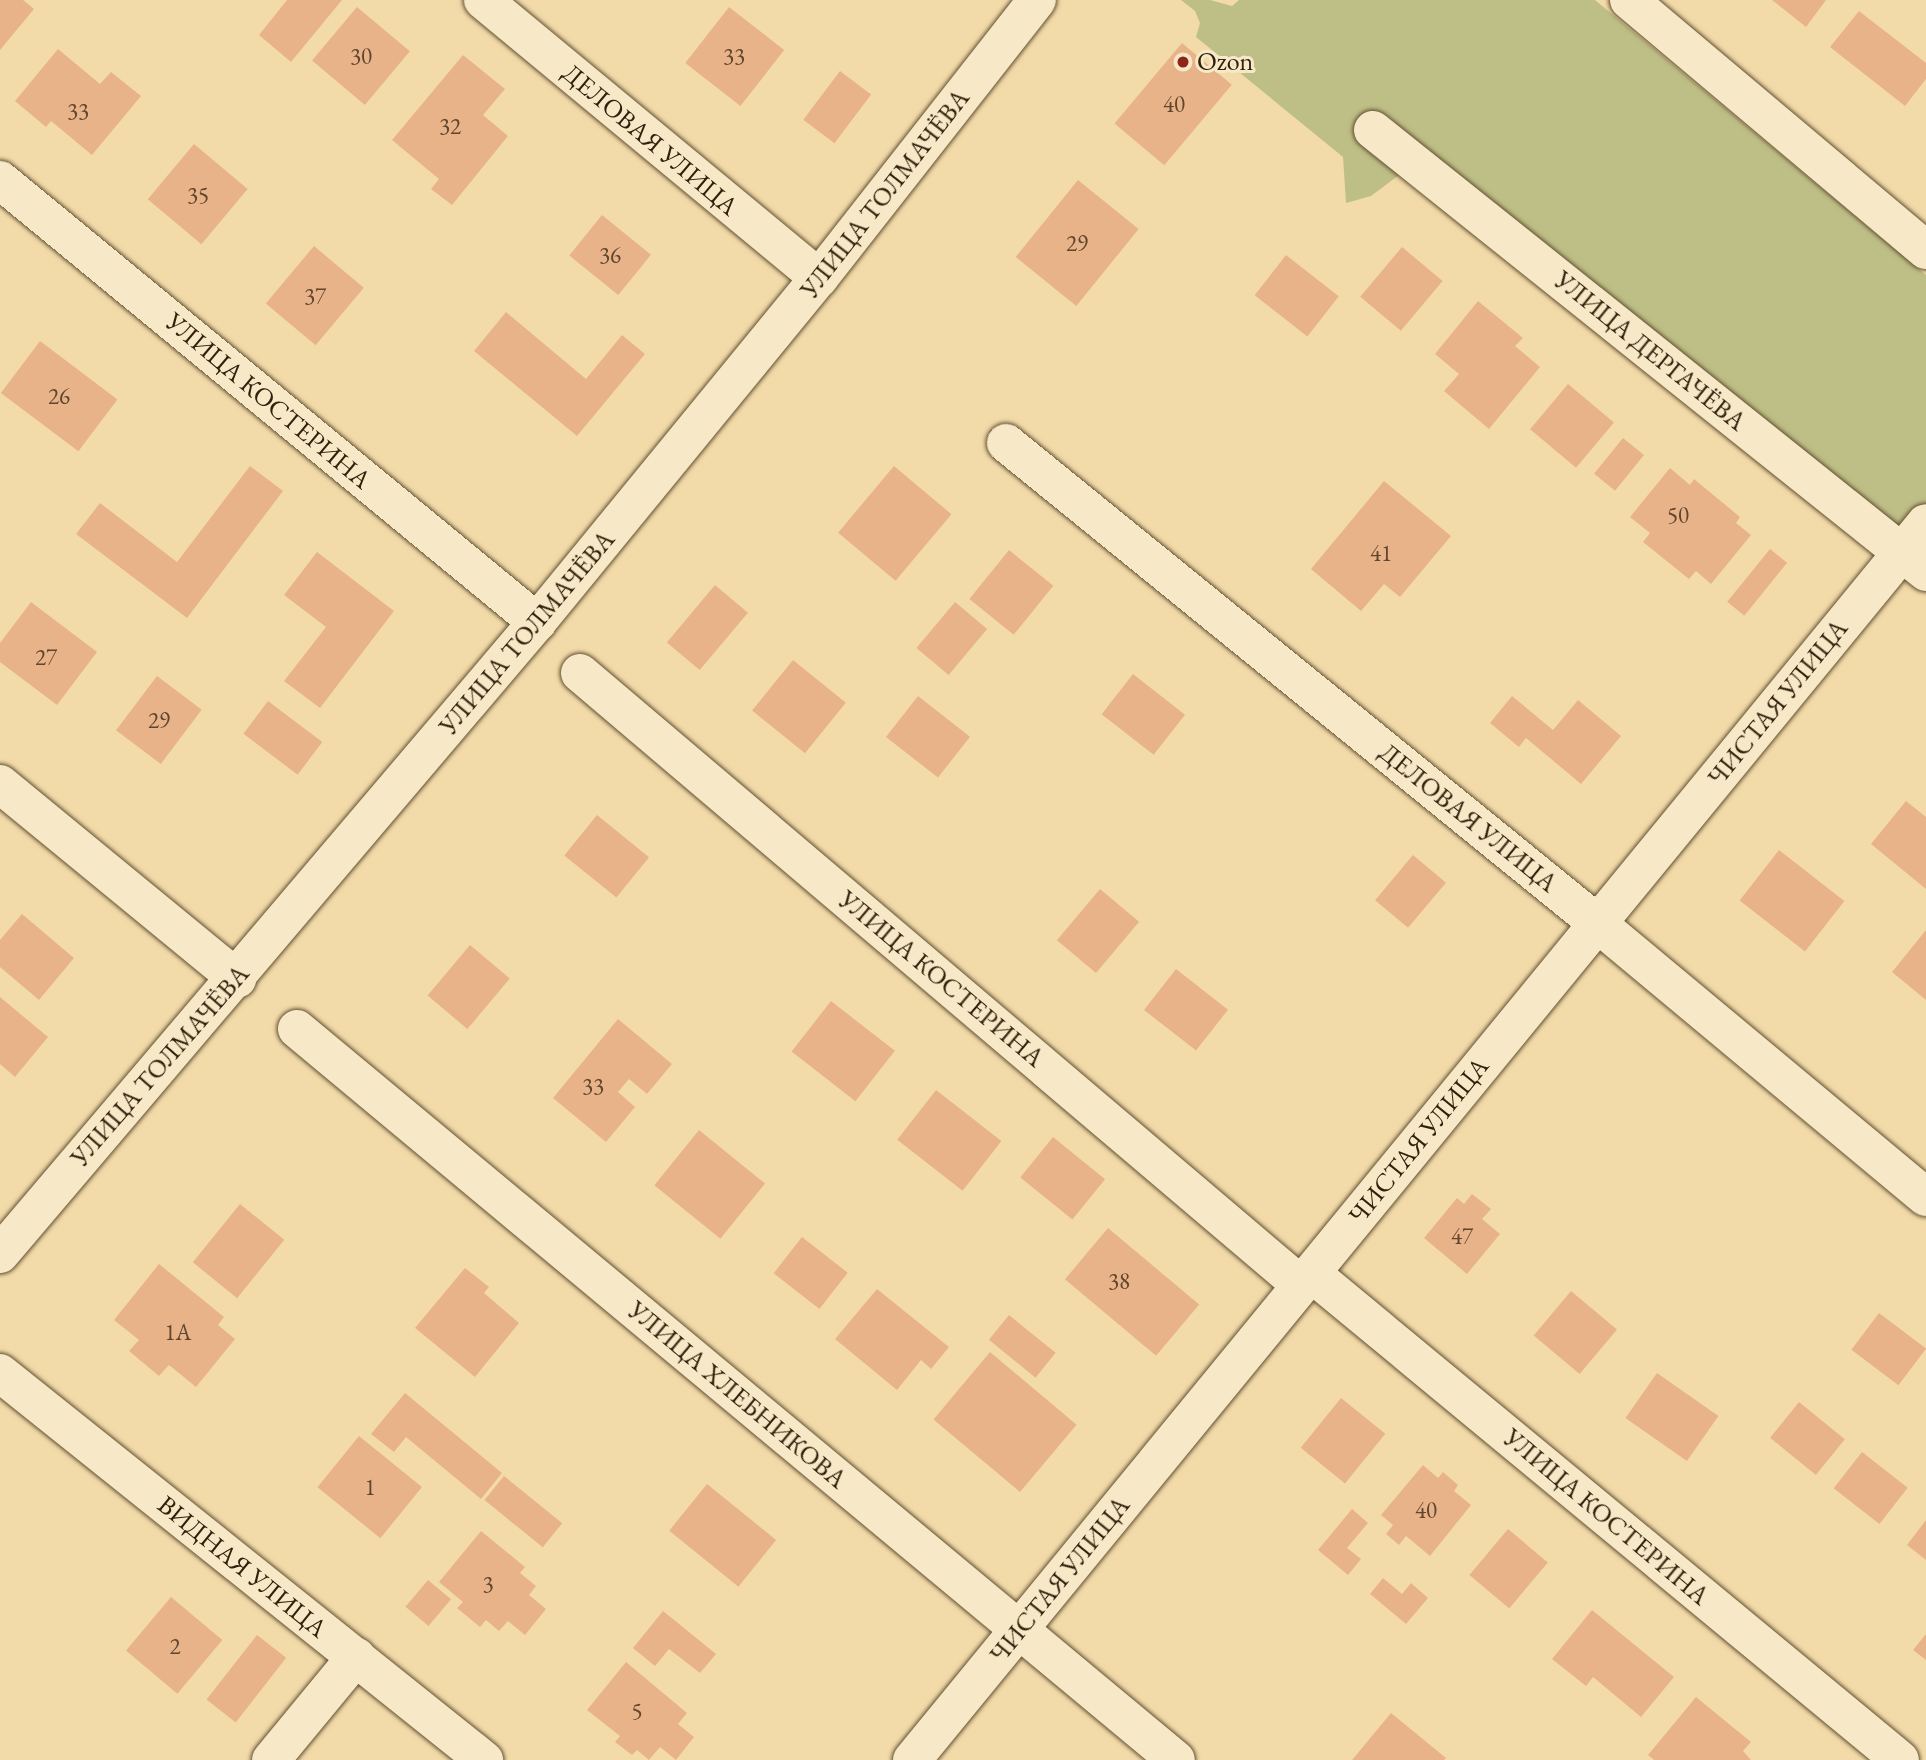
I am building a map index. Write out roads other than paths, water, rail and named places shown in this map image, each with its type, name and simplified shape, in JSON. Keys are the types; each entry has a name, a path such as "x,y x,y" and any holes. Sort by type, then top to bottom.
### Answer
{"street":[{"name":"ДЕЛОВАЯ УЛИЦА","path":"483,0 819,278"},
{"name":"УЛИЦА ТОЛМАЧЁВА","path":"0,1254 237,979 537,622 819,278 1037,0"},
{"path":"1629,0 1926,250"},
{"name":"УЛИЦА ДЕРГАЧЁВА","path":"1373,130 1914,562"},
{"name":"УЛИЦА КОСТЕРИНА","path":"0,180 537,622"},
{"name":"ДЕЛОВАЯ УЛИЦА","path":"1006,443 1597,923 1926,1197"},
{"name":"ЧИСТАЯ УЛИЦА","path":"912,1760 1597,923 1914,562 1926,523"},
{"name":"УЛИЦА КОСТЕРИНА","path":"580,673 1306,1279 1900,1760"},
{"path":"0,784 237,979"},
{"name":"УЛИЦА ХЛЕБНИКОВА","path":"297,1029 1177,1760"},
{"name":"ВИДНАЯ УЛИЦА","path":"0,1373 484,1760"},
{"path":"271,1760 356,1657"}],"place":[{"name":"Ozon","path":"1183,62"}]}
